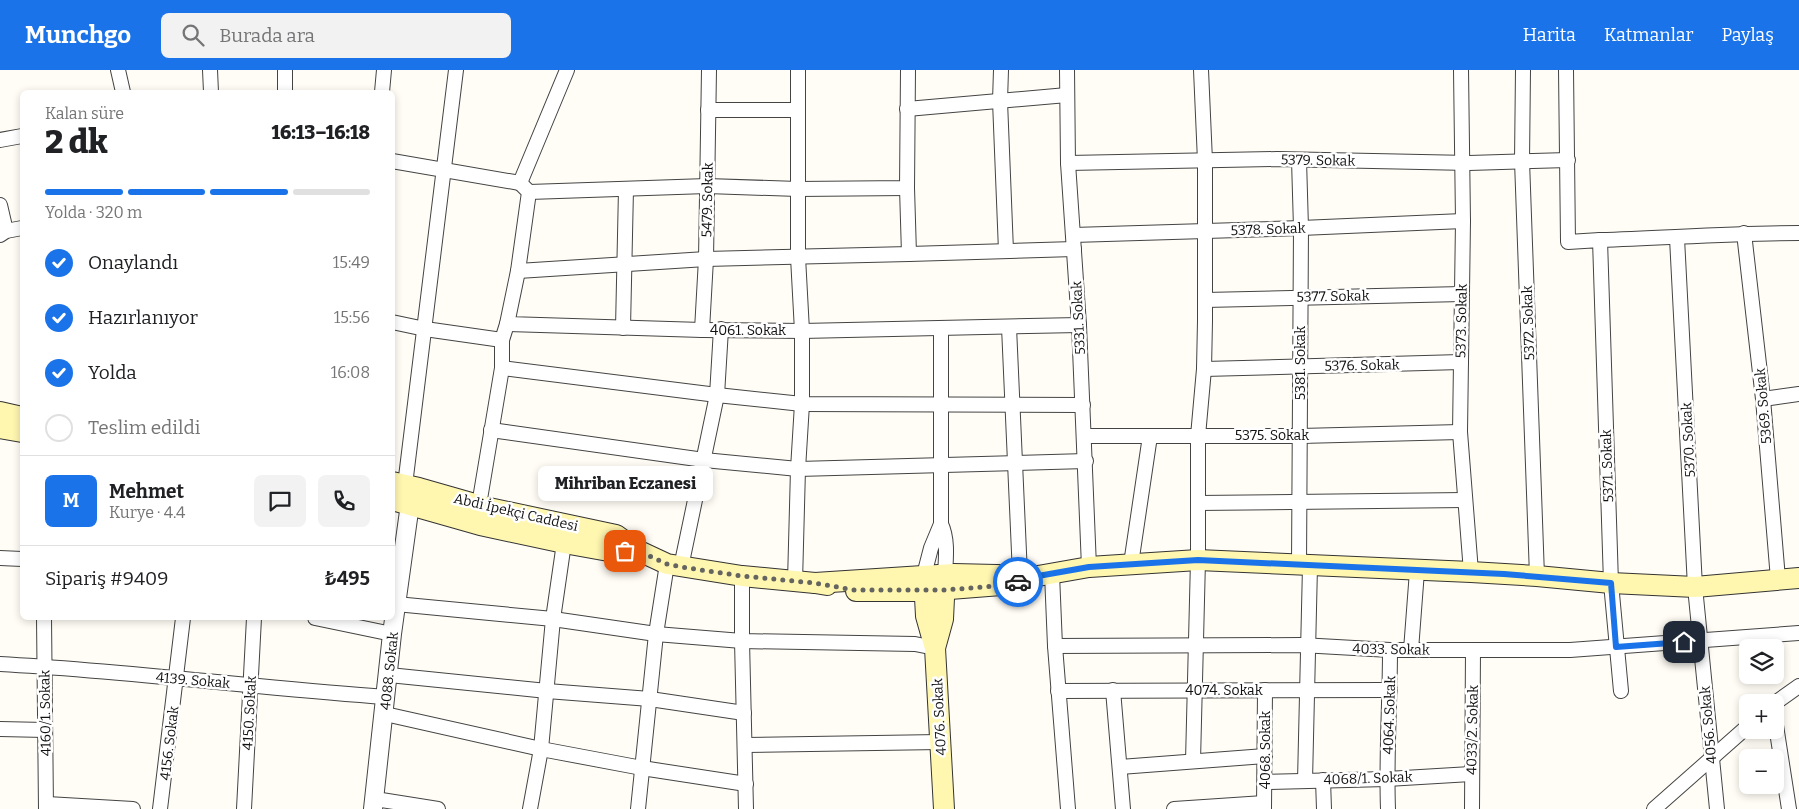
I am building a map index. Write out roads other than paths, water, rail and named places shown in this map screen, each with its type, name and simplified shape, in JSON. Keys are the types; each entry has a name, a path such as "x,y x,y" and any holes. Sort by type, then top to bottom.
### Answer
{"main road":[{"path":"0,412 20,417"},
{"path":"0,428 20,432"},
{"name":"Abdi İpekçi Caddesi","path":"400,493 479,505 616,535 636,550 674,565 742,576 815,583 854,590 885,585 925,574 945,582 971,581 1009,584 1037,575 1089,567 1198,560 1470,572 1695,588 1799,578"},
{"name":"Abdi İpekçi Caddesi","path":"400,493 480,525 614,552 636,550"},
{"path":"925,574 934,620"},
{"name":"4076. Sokak","path":"934,620 971,581"},
{"name":"4076. Sokak","path":"944,809 934,620 945,582"},
{"path":"885,585 915,604 934,620"}],"street":[{"path":"118,70 123,90"},
{"path":"210,70 212,90"},
{"path":"285,70 285,90"},
{"path":"382,90 384,70"},
{"path":"400,493 425,329 456,70"},
{"path":"479,505 502,368 502,340 518,271 524,187 568,70"},
{"name":"5479. Sokak","path":"702,330 706,259 709,70"},
{"path":"795,582 802,404 802,331 798,257 798,70"},
{"path":"908,70 907,188 909,254"},
{"path":"1001,70 1000,101 1006,251"},
{"name":"5331. Sokak","path":"1067,70 1068,163 1079,325 1089,567"},
{"path":"1193,761 1198,560 1198,436 1204,369 1205,300 1205,161 1201,70"},
{"name":"5373. Sokak","path":"1461,70 1463,221 1460,432 1470,572"},
{"name":"5372. Sokak","path":"1522,70 1522,161 1537,576"},
{"path":"1566,70 1568,242 1677,238 1744,233 1799,233"},
{"path":"907,109 1067,95"},
{"path":"708,110 798,110"},
{"path":"0,140 20,136"},
{"name":"5379. Sokak","path":"1068,163 1299,160 1462,162 1568,160"},
{"name":"5381. Sokak","path":"1299,160 1301,228 1299,502 1308,646 1305,781"},
{"path":"395,162 443,169 524,187 626,189 707,186 798,189 907,188"},
{"path":"623,328 626,189"},
{"path":"0,204 3,233 20,229"},
{"name":"5378. Sokak","path":"518,271 706,259 1006,251 1074,242 1205,231 1463,221"},
{"name":"5369. Sokak","path":"1744,233 1763,399 1778,579"},
{"name":"5370. Sokak","path":"1677,238 1695,588 1701,641"},
{"name":"5371. Sokak","path":"1600,240 1611,583 1621,691"},
{"name":"5377. Sokak","path":"1205,300 1462,294"},
{"path":"395,323 502,340"},
{"name":"4061. Sokak","path":"507,324 802,331 1079,325"},
{"path":"1009,327 1015,463 1037,575 1055,646 1068,809"},
{"path":"638,809 656,634 704,460 717,395 721,329"},
{"path":"885,585 905,571 925,574 941,524 941,329"},
{"name":"5376. Sokak","path":"1204,369 1461,362"},
{"path":"502,368 802,404 1083,405"},
{"path":"1763,399 1799,394"},
{"path":"491,430 704,460 798,469 1086,461"},
{"name":"5375. Sokak","path":"1084,436 1300,436 1460,432"},
{"path":"1131,564 1150,436"},
{"name":"4088. Sokak","path":"395,612 400,493"},
{"path":"1198,503 1465,500"},
{"path":"941,524 950,564 960,570 971,581"},
{"path":"530,809 541,749 553,620 564,543"},
{"path":"945,582 946,548"},
{"path":"0,558 20,559"},
{"path":"1411,650 1417,571"},
{"path":"742,576 746,809"},
{"path":"396,604 553,620 656,634 742,641 915,644 935,648"},
{"name":"4160/1. Sokak","path":"44,620 47,806"},
{"name":"4156. Sokak","path":"160,809 184,620"},
{"name":"4150. Sokak","path":"244,809 254,620"},
{"path":"325,620 392,634"},
{"name":"4088. Sokak","path":"374,804 394,620"},
{"name":"4033. Sokak","path":"1055,646 1308,646 1390,650 1570,650 1799,633"},
{"name":"4056. Sokak","path":"1701,641 1717,809"},
{"name":"4064. Sokak","path":"1388,809 1390,650"},
{"name":"4033/2. Sokak","path":"1472,809 1473,650"},
{"name":"4139. Sokak","path":"0,664 250,686 385,705 541,749 642,768 746,784"},
{"path":"389,675 547,692 650,700 744,713"},
{"path":"1784,697 1799,686"},
{"path":"1113,690 1123,809"},
{"name":"4068. Sokak","path":"1264,690 1264,806"},
{"name":"4074. Sokak","path":"1058,691 1390,690"},
{"path":"0,730 45,730"},
{"path":"1654,809 1739,734"},
{"path":"1778,739 1789,809"},
{"path":"744,745 940,742"},
{"path":"1120,767 1265,756"},
{"name":"4068/1. Sokak","path":"1265,782 1387,779 1471,774"},
{"path":"1323,780 1324,809"},
{"path":"374,804 438,809"},
{"path":"47,806 133,809"},
{"path":"1174,809 1264,806"}],"place":[{"name":"Mihriban Eczanesi","path":"625,551"}]}
